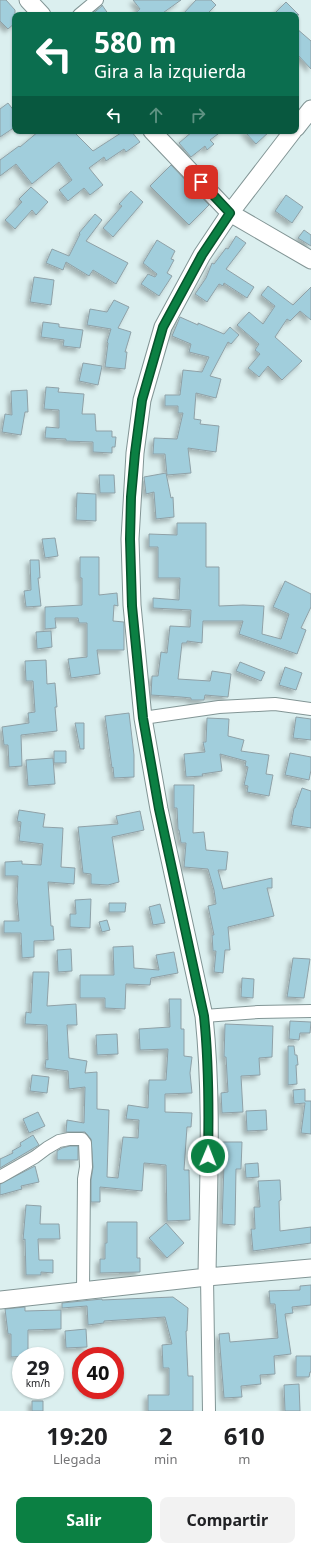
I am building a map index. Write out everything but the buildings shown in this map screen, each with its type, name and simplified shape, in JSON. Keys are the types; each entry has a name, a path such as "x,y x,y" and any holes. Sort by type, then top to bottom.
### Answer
{"street":[{"path":"28,0 39,12"},
{"path":"83,12 97,0"},
{"path":"299,124 311,109"},
{"path":"155,134 230,213 311,260"},
{"path":"209,1411 206,1277 210,1095 208,1051 204,1016 159,809 143,718 132,606 130,539 135,453 142,400 163,327 202,255 230,213 291,134"},
{"path":"143,718 219,707 268,705 311,710"},
{"path":"204,1016 258,1012 311,1011"},
{"path":"0,1177 36,1157 59,1141 82,1139 85,1143 86,1167 84,1179 83,1291"},
{"path":"0,1300 206,1277 311,1268"}],"route":[{"path":"201,182 230,213 202,255 163,327 142,400 131,497 130,539 132,606 143,718 159,809 204,1016 208,1051 210,1095 208,1156"}]}
